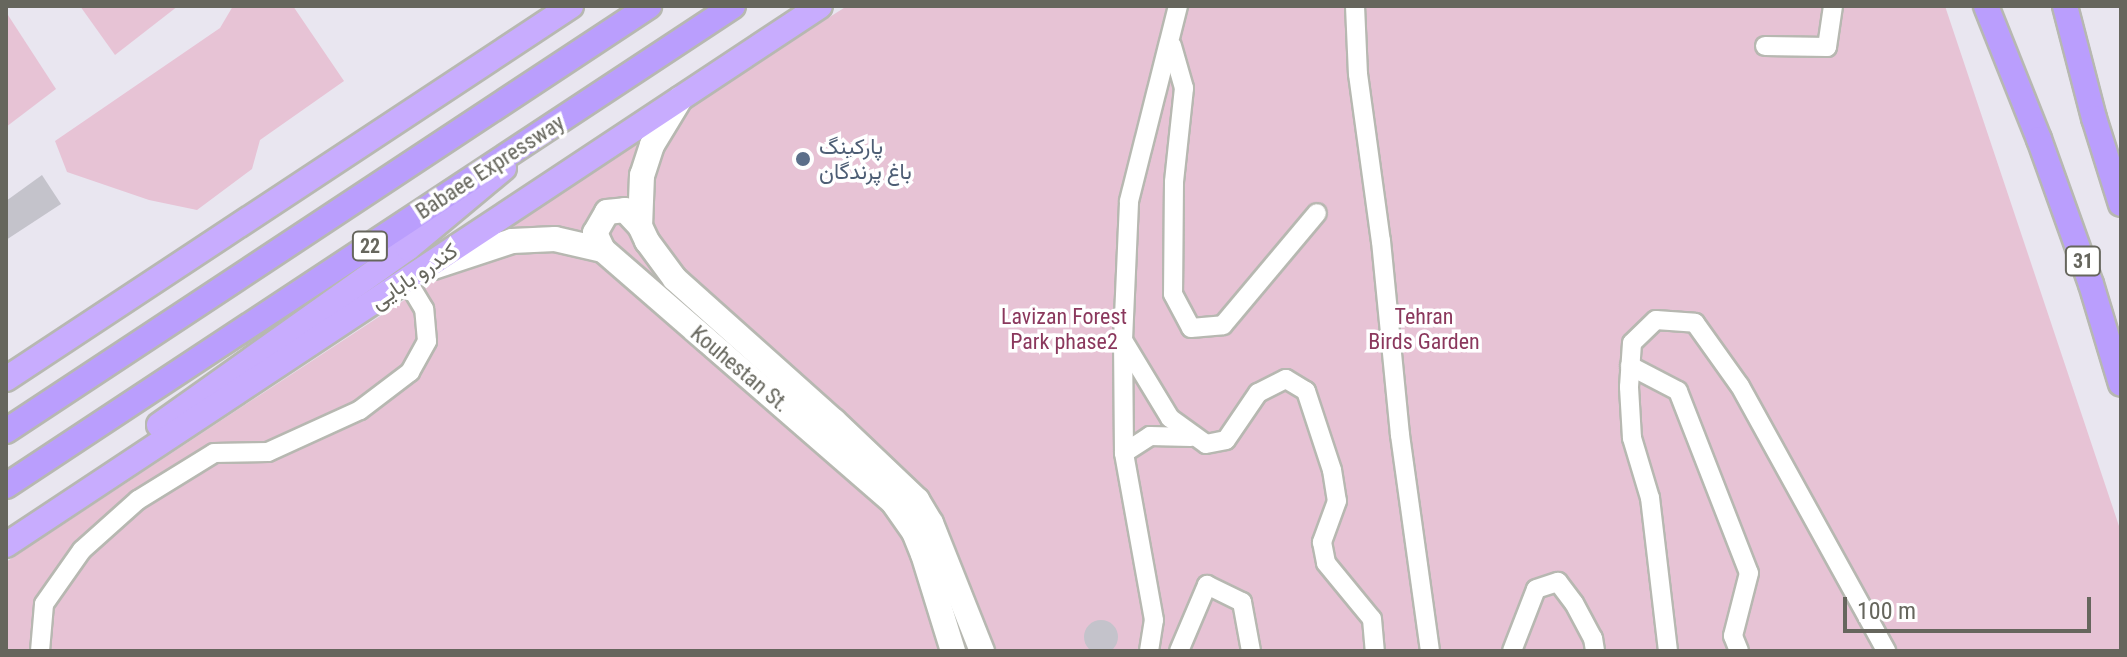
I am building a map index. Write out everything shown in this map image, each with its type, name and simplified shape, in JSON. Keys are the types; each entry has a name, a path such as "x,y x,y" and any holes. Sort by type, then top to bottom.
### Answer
{"highway":[{"name":"Babaee Expressway","path":"6,431 649,6"},
{"name":"Babaee Expressway","path":"6,486 733,6"},
{"name":"31","path":"1986,6 2039,139 2091,284 2121,384"},
{"path":"2000,6 2039,139"},
{"path":"2051,6 2094,118"},
{"path":"2065,6 2094,118 2121,204"}],"main road":[{"path":"6,379 571,6"},
{"name":"کندرو بابایی","path":"6,542 416,275 820,6"},
{"path":"640,226 639,193 646,158 680,99"},
{"path":"6,542 64,493 408,248 564,118"},
{"path":"603,250 595,233 607,212 625,210 640,226"},
{"name":"Kouhestan St.","path":"640,226 653,252 675,279 917,500 931,523 982,651"},
{"name":"Kouhestan St.","path":"416,275 512,241 555,239 603,250 893,502 914,532 923,554 953,651"}],"street":[{"path":"1149,651 1154,620 1124,453 1123,340 1129,201 1171,44 1178,6"},
{"path":"1355,6 1358,74 1381,241 1400,435 1430,651"},
{"path":"1765,46 1827,47 1833,6"},
{"path":"1171,44 1184,88 1174,182 1173,294 1191,328 1223,325 1317,213"},
{"path":"40,651 44,604 82,550 138,500 214,453 268,452 360,410 410,372 427,341 416,275"},
{"path":"1668,651 1650,498 1632,438 1632,343 1656,320 1695,323 1740,386 1886,651"},
{"path":"1123,340 1170,418 1191,437 1206,444 1226,440 1258,393 1286,379 1306,391 1332,470 1337,501 1322,542 1326,563 1372,619 1375,651"},
{"path":"1630,366 1678,391 1749,573 1733,636 1739,651"},
{"path":"1124,453 1150,436 1191,437"},
{"path":"1512,651 1536,589 1558,582 1580,615 1595,651"},
{"path":"1179,651 1207,585 1242,602 1251,651"}],"green space":[{"path":"80,6 178,6 115,55"},
{"path":"233,6 293,6 344,81 260,140 252,169 197,210 149,200 67,172 55,141 220,28"},
{"name":"Lavizan Forest Park phase2","path":"847,6 1945,6 2121,532 2121,651 6,651 6,562 450,270 459,253"},
{"path":"6,12 56,89 6,127"}],"building":[{"path":"42,175 61,204 6,240 6,201"},
{"path":"1101,620 1113,625 1118,637 1113,649 1101,654 1089,649 1084,637 1089,625"}],"place":[{"name":"پارکینگ باغ پرندگان","path":"803,159"}],"park label":[{"name":"Tehran Birds Garden","path":"1424,328"}]}
